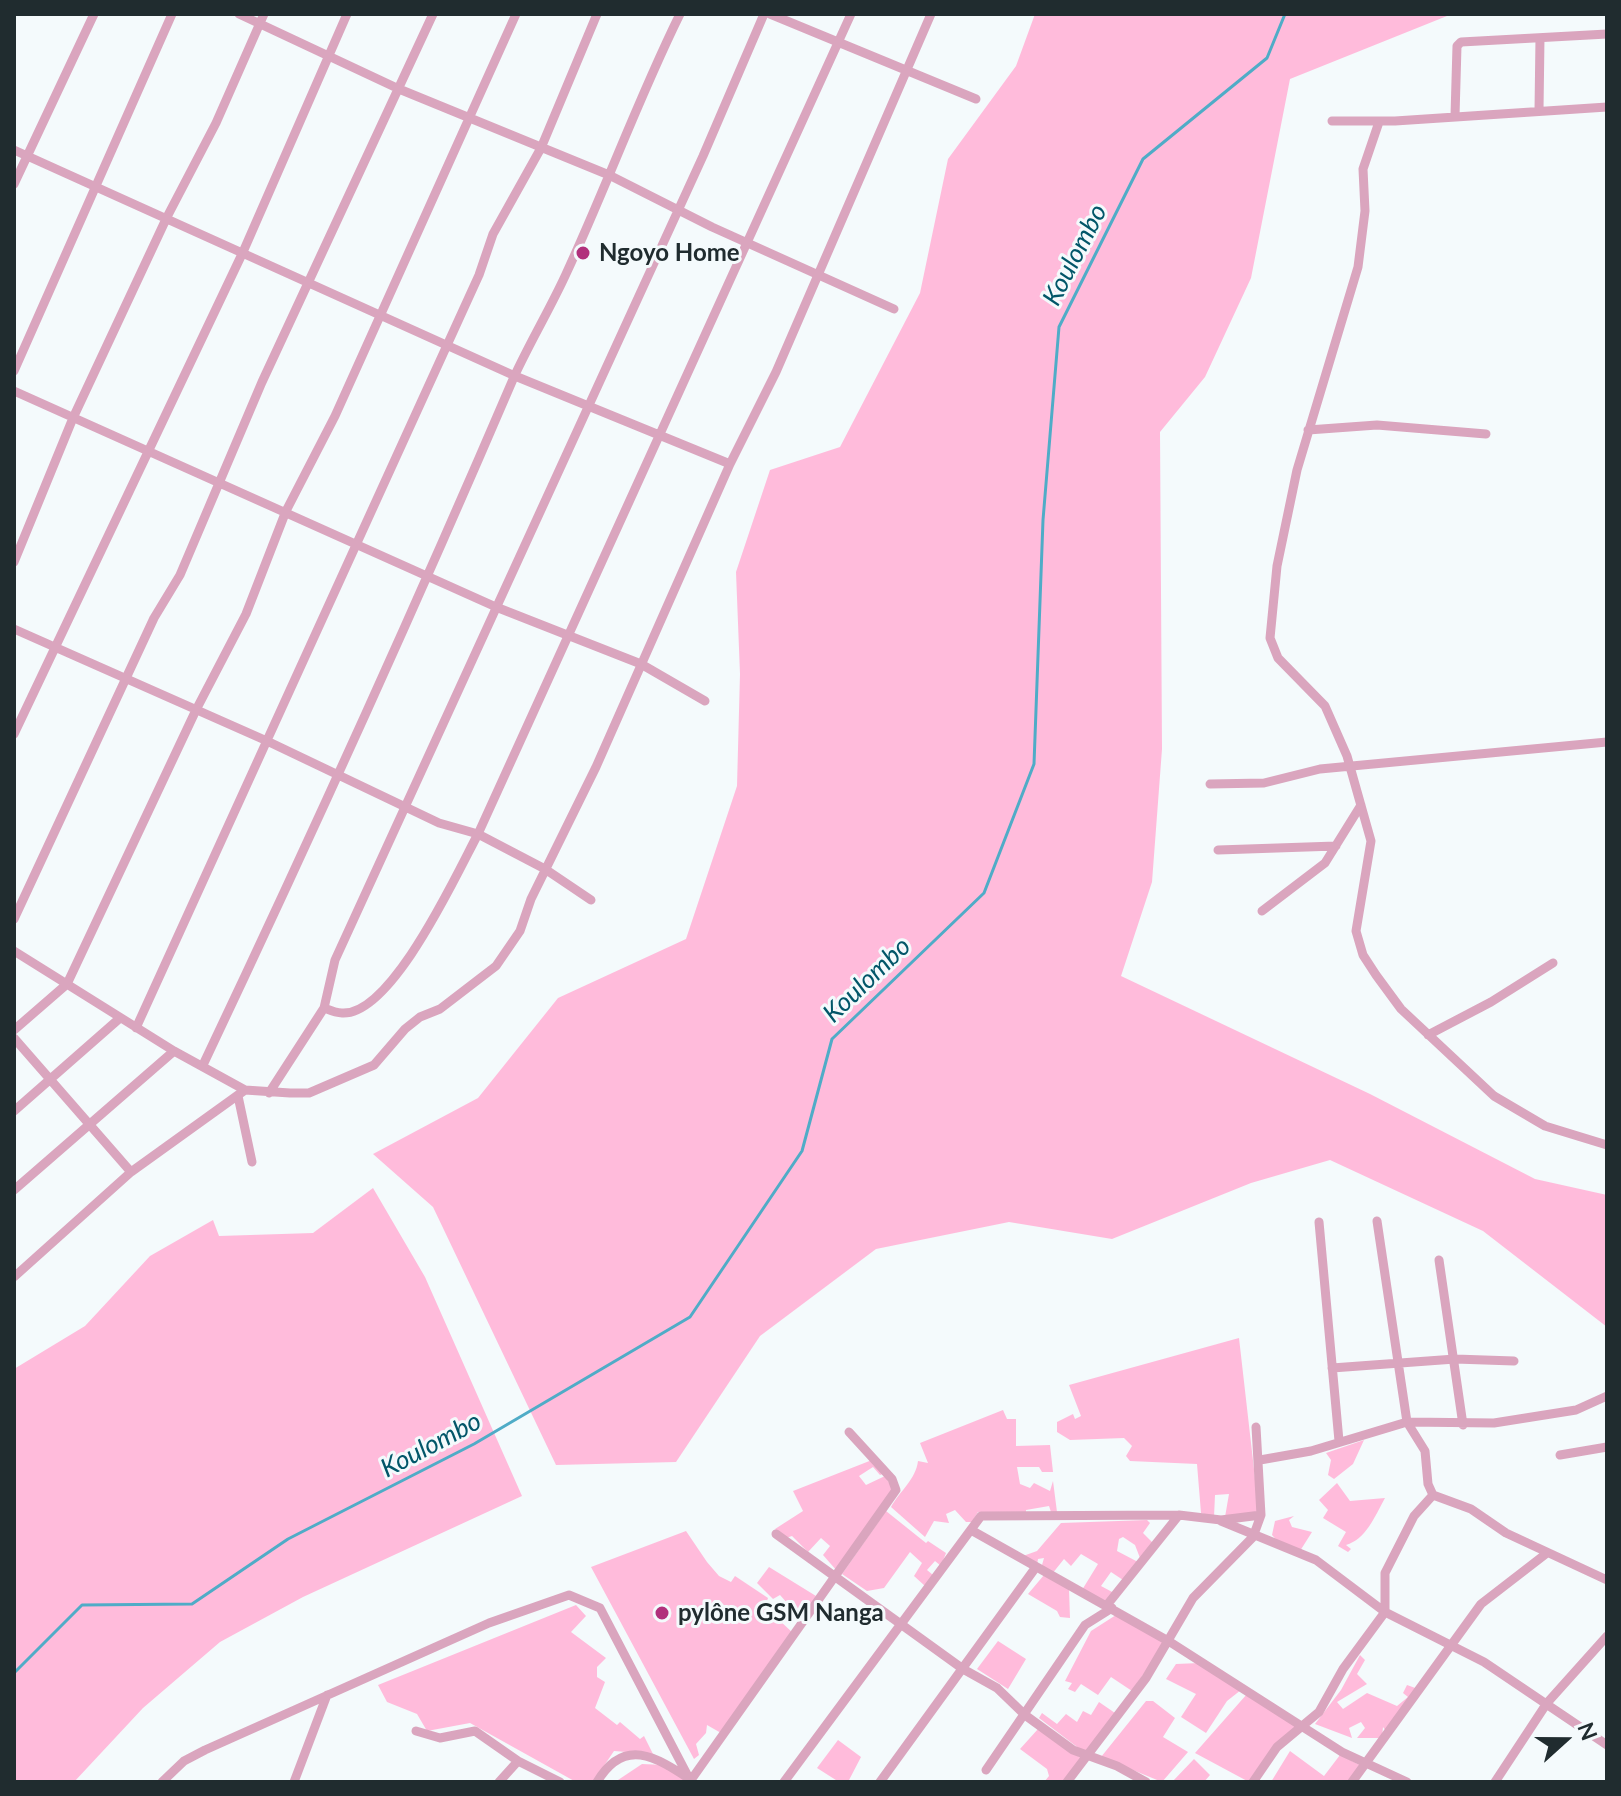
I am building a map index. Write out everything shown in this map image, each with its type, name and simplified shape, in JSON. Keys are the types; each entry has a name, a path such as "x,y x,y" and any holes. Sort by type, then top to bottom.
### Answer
{"street":[{"path":"14,184 94,14"},
{"path":"14,371 172,14"},
{"path":"239,14 262,19 327,55 399,89 609,175 677,210 894,309"},
{"path":"14,734 243,252 347,14"},
{"path":"14,919 154,618 180,575 217,481 433,14"},
{"path":"14,1030 67,984 196,710 246,614 286,511 381,315 467,117 516,14"},
{"path":"136,1028 357,545 493,234 541,148 597,14"},
{"path":"203,1065 338,776 426,573 473,476 515,376 680,14"},
{"path":"269,1093 324,1008 335,960 764,14"},
{"path":"770,14 976,99"},
{"path":"324,1008 345,1014 356,1009 402,970 422,940 478,834 745,241 783,168 851,14"},
{"path":"14,1277 131,1172 208,1113 241,1093 309,1093 374,1065 413,1023 440,1009 496,966 520,931 545,869 596,767 730,464 776,372 931,14"},
{"path":"14,562 73,418 167,217 216,123 262,19"},
{"path":"1455,116 1459,44 1607,34"},
{"path":"1539,110 1540,38"},
{"path":"1332,121 1379,122 1607,107"},
{"path":"1379,122 1363,169 1363,234 1351,298 1308,430 1277,566 1270,638 1278,658 1325,706 1341,735 1362,802 1371,841 1356,931 1357,943 1401,1009 1494,1096 1545,1126 1607,1145"},
{"path":"14,150 515,376 730,464"},
{"path":"14,391 426,573 496,607 641,664 705,701"},
{"path":"1308,430 1377,425 1486,434"},
{"path":"14,629 267,741 439,823 478,834 545,869 591,900"},
{"path":"1210,784 1264,783 1320,769 1607,742"},
{"path":"1262,911 1312,875 1356,819 1362,802"},
{"path":"1218,850 1336,846"},
{"path":"14,951 174,1051 203,1065 241,1093 252,1162"},
{"path":"1428,1035 1553,963"},
{"path":"14,1111 120,1018"},
{"path":"14,1038 131,1172"},
{"path":"14,1190 174,1051"},
{"path":"1377,1221 1407,1422 1425,1451 1428,1484 1433,1495 1471,1509 1506,1533 1547,1553 1571,1560 1607,1580"},
{"path":"1319,1222 1339,1441"},
{"path":"1439,1260 1463,1425"},
{"path":"1332,1368 1455,1359 1514,1361"},
{"path":"1260,1460 1311,1451 1407,1422 1463,1425 1576,1410 1607,1396"},
{"path":"1067,1782 1170,1642 1193,1598 1253,1537 1261,1515 1256,1427"},
{"path":"691,1781 896,1490 892,1479 849,1432"},
{"path":"1560,1455 1607,1447"},
{"path":"1253,1782 1277,1747 1319,1712 1343,1669 1385,1612 1385,1573 1414,1516 1433,1495"},
{"path":"784,1782 901,1622 986,1514 1032,1518 1179,1515 1221,1520 1261,1515"},
{"path":"986,1770 1085,1625 1110,1607 1179,1515"},
{"path":"1221,1520 1253,1537 1316,1560 1385,1612 1452,1645 1547,1703 1607,1745"},
{"path":"971,1530 1170,1642 1302,1728 1366,1764 1407,1782"},
{"path":"776,1534 963,1669 997,1688 1025,1715 1086,1756 1117,1766 1146,1782"},
{"path":"1352,1782 1481,1604 1547,1553"},
{"path":"880,1782 1036,1567"},
{"path":"162,1782 184,1761 205,1750 489,1623 569,1595 600,1608 691,1781"},
{"path":"1495,1782 1547,1703 1607,1636"},
{"path":"294,1782 327,1695"},
{"path":"416,1731 440,1738 475,1731 518,1761 560,1782"},
{"path":"597,1782 609,1762 622,1756 638,1755 659,1760 691,1781"},
{"path":"499,1782 518,1761"}],"shaded area":[{"path":"1035,14 1452,14 1290,79 1251,278 1205,377 1160,432 1162,749 1152,882 1121,976 1370,1094 1535,1179 1607,1195 1607,1327 1483,1231 1330,1160 1251,1183 1112,1239 1009,1222 876,1249 760,1336 676,1462 556,1465 433,1207 373,1154 478,1098 558,998 686,939 737,786 740,674 736,572 770,470 840,447 920,293 948,159 1016,66"},
{"path":"373,1188 425,1277 522,1496 303,1597 220,1642 143,1708 74,1782 14,1782 14,1369 85,1326 150,1256 213,1220 219,1236 313,1233"},
{"path":"1239,1338 1259,1513 1225,1517 1229,1494 1215,1495 1214,1517 1201,1513 1197,1464 1130,1461 1126,1456 1132,1446 1124,1438 1070,1440 1057,1432 1057,1422 1073,1414 1075,1419 1081,1416 1069,1385"},
{"path":"1003,1410 1007,1419 1016,1419 1016,1446 1050,1445 1053,1472 1042,1472 1039,1467 1017,1467 1020,1484 1030,1488 1034,1483 1050,1491 1053,1481 1057,1512 1051,1512 1049,1506 1026,1510 1026,1515 978,1512 972,1522 966,1522 955,1510 946,1514 949,1523 934,1521 925,1537 891,1507 911,1479 918,1461 928,1463 920,1443"},
{"path":"1364,1440 1353,1464 1334,1479 1328,1475 1331,1460 1326,1453"},
{"path":"872,1460 885,1473 880,1475 873,1467 859,1476 866,1485 885,1476 894,1491 837,1571 823,1555 830,1546 821,1538 808,1552 792,1536 786,1538 775,1529 803,1511 793,1491"},
{"path":"1337,1483 1350,1501 1385,1498 1364,1533 1346,1545 1351,1549 1348,1552 1338,1546 1346,1532 1323,1518 1328,1510 1319,1500"},
{"path":"886,1511 926,1543 928,1541 946,1553 941,1566 935,1561 927,1570 933,1575 925,1586 914,1576 922,1563 910,1552 884,1588 867,1591 842,1574"},
{"path":"1294,1516 1289,1520 1292,1527 1312,1532 1300,1551 1280,1544 1272,1535 1275,1521"},
{"path":"1147,1520 1150,1523 1143,1533 1155,1545 1140,1558 1135,1545 1123,1537 1119,1539 1117,1551 1138,1562 1123,1580 1111,1572 1101,1586 1114,1593 1106,1602 1082,1590 1098,1564 1081,1554 1071,1566 1064,1559 1052,1574 1042,1565 1044,1558 1038,1559 1037,1565 1023,1556 1037,1551 1061,1523"},
{"path":"686,1531 719,1576 731,1582 735,1576 768,1598 765,1607 793,1633 721,1733 707,1725 706,1733 696,1744 699,1755 694,1759 591,1567"},
{"path":"769,1567 816,1596 811,1607 803,1604 795,1612 780,1595 773,1599 757,1583"},
{"path":"1044,1575 1069,1589 1070,1618 1060,1617 1057,1611 1028,1594"},
{"path":"576,1605 586,1616 571,1632 606,1658 597,1667 597,1677 605,1682 595,1708 617,1725 620,1722 640,1739 644,1736 653,1754 614,1751 593,1782 576,1782 470,1723 427,1731 417,1714 387,1702 378,1685"},
{"path":"1116,1615 1165,1643 1132,1691 1111,1677 1098,1695 1081,1684 1075,1692 1068,1689 1072,1683 1065,1681 1091,1631"},
{"path":"998,1641 1026,1659 1008,1689 977,1669"},
{"path":"1360,1655 1365,1660 1357,1674 1367,1684 1337,1702 1343,1709 1367,1693 1397,1706 1408,1697 1403,1693 1407,1685 1418,1689 1388,1734 1383,1727 1382,1738 1357,1738 1365,1728 1361,1722 1349,1728 1352,1738 1315,1724 1341,1690"},
{"path":"1199,1663 1241,1690 1227,1701 1206,1733 1181,1717 1196,1694 1166,1679 1176,1664"},
{"path":"1247,1694 1300,1728 1249,1782 1195,1753"},
{"path":"1146,1701 1153,1701 1175,1718 1163,1737 1188,1752 1162,1782 1101,1757"},
{"path":"1099,1702 1115,1713 1085,1753 1039,1718 1042,1713 1057,1724 1066,1714 1077,1722 1083,1711 1091,1715"},
{"path":"1038,1729 1081,1758 1064,1782 1044,1782 1049,1776 1047,1769 1020,1749"},
{"path":"838,1740 861,1757 848,1782 839,1782 817,1768"},
{"path":"1290,1751 1324,1776 1340,1755 1362,1766 1349,1782 1271,1782"},
{"path":"1194,1759 1210,1775 1204,1782 1172,1782"},
{"path":"642,1764 664,1765 687,1782 615,1782"}],"waterway":[{"name":"Koulombo","path":"14,1673 82,1605 192,1604 288,1539 474,1444 690,1317 802,1151 832,1039 984,893 1034,764 1043,520 1059,327 1143,159 1267,58 1285,14"}],"place":[{"name":"Ngoyo Home","path":"583,253"},
{"name":"pylône GSM Nanga","path":"662,1613"}]}
